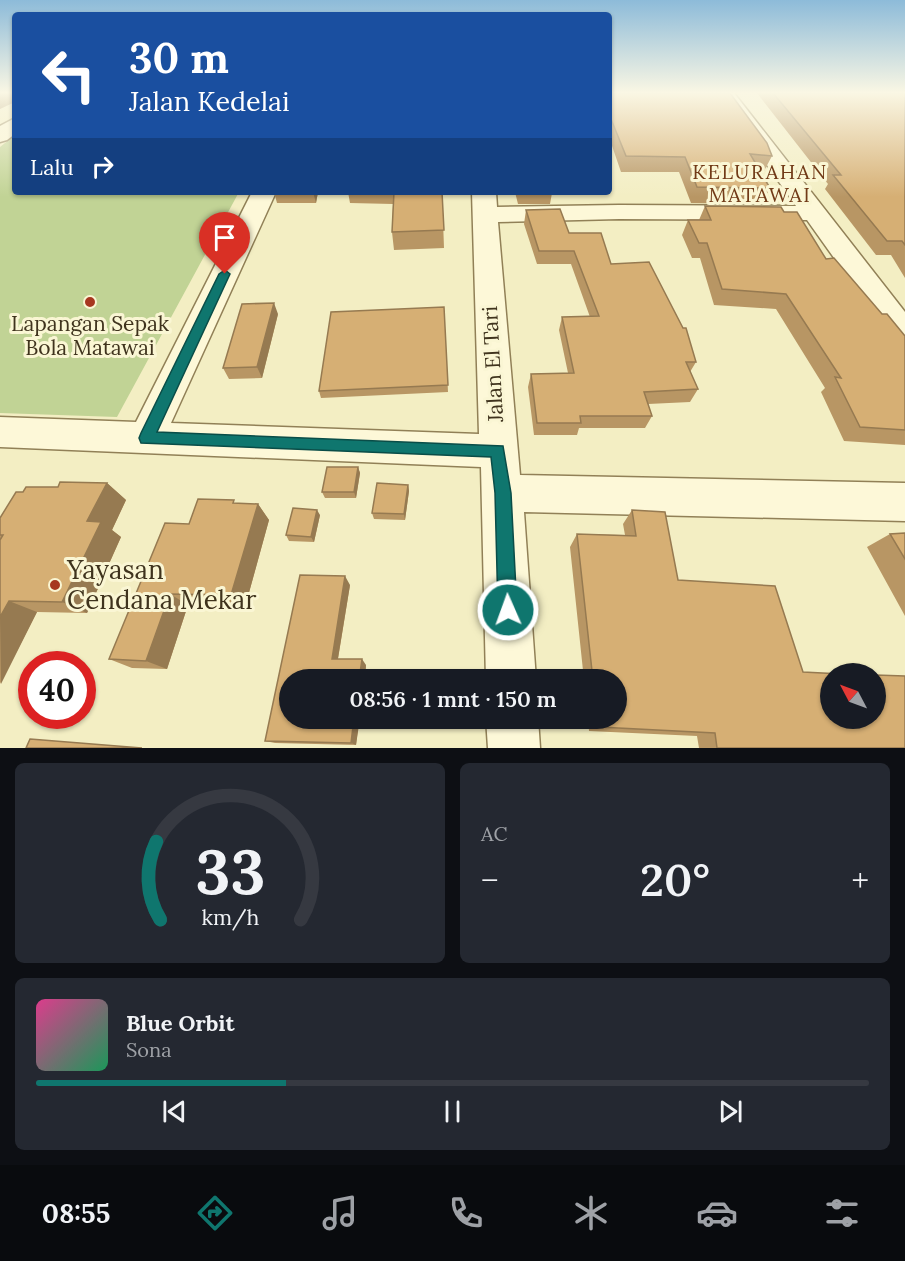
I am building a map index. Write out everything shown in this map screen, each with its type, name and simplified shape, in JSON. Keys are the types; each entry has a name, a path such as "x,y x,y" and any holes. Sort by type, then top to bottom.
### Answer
{"street":[{"path":"751,128 905,334"},
{"path":"147,438 263,195"},
{"path":"484,203 619,212 813,213"},
{"name":"Jalan El Tari","path":"484,203 498,451 503,493 511,669"},
{"path":"0,432 498,451"},
{"path":"503,493 905,502"},
{"path":"513,729 514,748"}],"green space":[{"name":"Lapangan Sepak Bola Matawai","path":"12,137 12,195 237,195 117,417 0,413 0,147"}],"building":[{"path":"615,128 756,128 767,143 772,156 750,154 770,188 697,187 685,157 626,156"},
{"path":"802,128 905,128 905,245 902,241 887,241 833,175 841,175"},
{"path":"394,195 442,195 444,230 392,232"},
{"path":"705,206 781,207 784,212 797,212 826,259 834,258 882,314 887,314 905,336 905,430 860,427 835,377 841,378 786,294 722,289 707,243 699,243 688,220 711,220"},
{"path":"560,209 569,233 601,233 611,264 649,262 683,328 686,328 696,362 686,362 698,389 644,392 652,416 580,416 581,423 537,423 531,374 574,373 562,317 599,316 574,251 539,251 526,210"},
{"path":"274,303 257,367 223,368 242,304"},
{"path":"444,307 448,385 319,391 331,312"},
{"path":"327,467 358,467 354,492 322,492"},
{"path":"60,482 107,483 87,521 101,522 62,602 9,601 0,617 0,540 3,535 0,535 0,518 16,492 23,492 26,487 58,487"},
{"path":"377,483 408,485 404,514 372,513"},
{"path":"198,499 234,500 233,503 258,504 231,595 170,594 146,661 109,659 165,523 189,524"},
{"path":"293,508 317,510 311,537 286,535"},
{"path":"632,510 665,512 678,580 775,586 803,672 820,673 820,729 886,729 886,675 905,676 905,748 717,748 715,733 627,728 627,669 592,669 577,534 636,536"},
{"path":"905,533 905,559 890,534"},
{"path":"300,575 345,576 332,659 362,659 361,669 280,669"},
{"path":"279,675 279,729 353,729 351,743 265,741"},
{"path":"30,739 142,748 26,748"}],"place":[{"name":"Lapangan Sepak Bola Matawai","path":"90,302"},
{"name":"Yayasan Cendana Mekar","path":"55,585"}],"district":[{"name":"KELURAHAN MATAWAI","path":"760,184"}],"route":[{"path":"225,274 147,438 498,451 503,493 508,610"}]}
